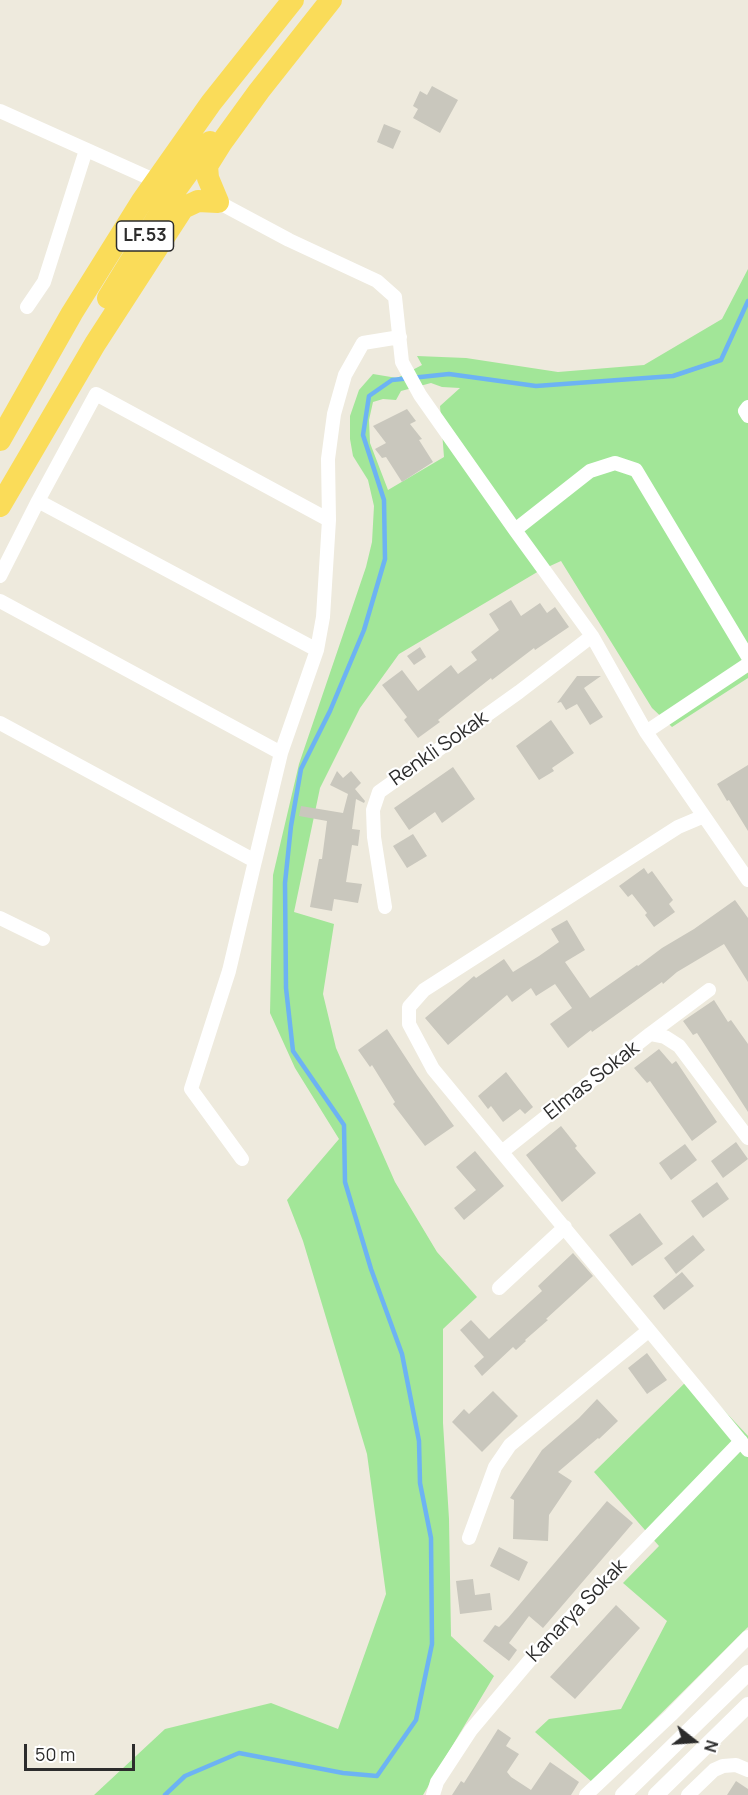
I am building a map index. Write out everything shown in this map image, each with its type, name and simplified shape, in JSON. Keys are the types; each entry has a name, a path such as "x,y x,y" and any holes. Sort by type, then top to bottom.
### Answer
{"highway":[{"name":"LF.53","path":"0,441 72,313 156,181 210,104 293,0"},
{"name":"LF.53","path":"0,493 60,379 168,199 247,88 322,0"},
{"path":"0,506 95,344 183,208 198,201 218,201 208,178 207,166 259,92 331,0"}],"street":[{"path":"0,111 156,181"},
{"path":"27,307 44,282 86,150"},
{"path":"218,201 289,240 377,281 395,297 402,362 420,395 592,636 646,732 748,880"},
{"path":"242,1159 191,1089 229,971 281,753 317,650 323,617 328,520 328,459 334,414 345,375 363,344 400,337"},
{"path":"0,576 96,394 328,520"},
{"path":"748,407 745,411 748,416"},
{"path":"515,530 590,471 615,463 636,470 748,657"},
{"path":"38,501 317,650"},
{"path":"0,601 281,753"},
{"name":"Renkli Sokak","path":"385,908 374,837 373,810 379,792 519,692 592,636"},
{"path":"646,732 748,664"},
{"path":"0,723 255,861"},
{"path":"704,816 678,827 424,990 409,1006 409,1024 433,1070 744,1446"},
{"path":"0,918 43,939"},
{"path":"650,1034 709,990"},
{"name":"Elmas Sokak","path":"502,1151 650,1034 665,1037 679,1046 748,1138"},
{"path":"499,1288 565,1227"},
{"path":"468,1538 495,1467 510,1445 648,1331"},
{"name":"Kanarya Sokak","path":"433,1795 437,1782 471,1730 535,1654 744,1446"},
{"path":"586,1795 671,1715 748,1637"},
{"path":"623,1795 748,1673"},
{"path":"656,1795 748,1704"},
{"path":"688,1795 714,1770 723,1766 736,1765 748,1770"}],"green space":[{"path":"748,269 748,678 672,727 652,708 561,561 539,571 399,654 360,708 320,788 294,912 334,924 323,994 336,1048 395,1182 437,1252 477,1297 443,1329 443,1423 449,1519 451,1636 494,1676 423,1795 94,1795 165,1729 271,1703 338,1729 386,1594 367,1454 303,1241 287,1200 339,1139 295,1068 270,1013 273,875 299,764 366,567 372,542 374,506 368,480 353,456 350,439 350,416 359,390 373,374 397,378 422,365 417,356 466,358 558,372 644,365 722,319","holes":["431,383 442,387 460,388 440,406 444,457 388,490 370,443 369,420 373,402 383,399 396,400 401,391"]},
{"path":"692,1376 748,1436 748,1627 592,1782 535,1732 549,1719 621,1709 667,1621 623,1583 659,1546 594,1472"}],"building":[{"path":"432,86 458,100 440,133 413,118 418,109 413,106 420,91 427,95"},
{"path":"384,124 401,131 393,149 377,142"},
{"path":"407,409 416,421 410,424 422,439 419,440 433,462 402,482 386,457 382,458 375,449 386,443 373,426"},
{"path":"511,600 521,616 540,603 547,613 555,607 569,627 535,650 534,648 492,680 491,678 418,738 404,720 407,717 382,685 402,670 418,691 451,665 458,674 477,660 471,652 499,630 489,614"},
{"path":"420,647 426,657 414,665 407,656"},
{"path":"577,676 601,676 584,688 603,717 590,725 577,704 566,710 561,702 557,703"},
{"path":"551,720 574,753 552,768 554,771 539,780 516,746"},
{"path":"748,765 748,831 717,784"},
{"path":"453,767 475,799 442,823 435,812 409,830 394,808"},
{"path":"337,771 343,778 351,771 361,783 355,789 365,801 364,803 356,799 352,829 360,830 358,846 352,845 346,882 362,884 358,903 334,899 332,911 310,907 319,859 322,859 327,821 299,816 301,806 343,813 348,794 330,785"},
{"path":"413,834 427,856 407,868 393,846"},
{"path":"644,868 648,874 652,871 673,900 669,904 675,912 654,927 645,915 647,913 632,894 628,897 619,886"},
{"path":"735,900 748,918 748,982 724,944 677,972 663,984 662,982 568,1048 550,1024 572,1008 555,984 536,996 531,988 512,1002 507,995 448,1045 425,1018 474,976 476,978 504,959 513,972 539,956 559,942 551,929 567,920 585,950 565,962 590,998"},
{"path":"714,1000 728,1022 731,1020 748,1044 748,1112 697,1033 693,1035 683,1021"},
{"path":"387,1029 454,1126 425,1146 393,1104 395,1102 372,1065 370,1067 358,1050"},
{"path":"659,1049 672,1064 676,1061 717,1122 692,1141 650,1081 647,1083 634,1068"},
{"path":"506,1072 533,1107 525,1114 520,1109 503,1122 491,1106 488,1109 478,1096"},
{"path":"561,1126 577,1146 575,1148 596,1173 562,1202 526,1155"},
{"path":"736,1142 748,1159 723,1178 711,1161"},
{"path":"685,1144 697,1160 671,1180 659,1163"},
{"path":"475,1151 504,1186 464,1220 454,1208 476,1190 456,1167"},
{"path":"717,1182 729,1199 703,1218 691,1201"},
{"path":"640,1213 663,1244 632,1266 609,1235"},
{"path":"693,1235 705,1250 676,1274 664,1258"},
{"path":"573,1253 593,1276 546,1319 548,1320 526,1341 516,1350 513,1347 482,1376 474,1366 484,1357 460,1330 471,1320 489,1339 542,1291 538,1286"},
{"path":"682,1272 694,1286 664,1310 653,1296"},
{"path":"647,1353 667,1380 647,1394 628,1368"},
{"path":"493,1391 518,1416 482,1452 452,1422 464,1409 469,1414"},
{"path":"597,1399 618,1421 558,1472 572,1481 549,1515 548,1541 513,1539 514,1500 510,1498 542,1450"},
{"path":"607,1501 633,1523 543,1628 529,1616 509,1643 517,1650 509,1661 483,1641 495,1625 499,1627 508,1618"},
{"path":"499,1547 528,1562 519,1581 490,1566"},
{"path":"473,1579 475,1595 490,1593 492,1610 460,1614 456,1581"},
{"path":"616,1605 640,1628 575,1699 550,1677"},
{"path":"498,1729 511,1738 506,1746 519,1754 507,1772 511,1777 531,1790 550,1762 579,1782 571,1795 452,1795 461,1781 464,1783"},
{"path":"736,1781 748,1789 748,1795 727,1795"}],"waterway":[{"path":"165,1795 185,1776 239,1753 343,1773 377,1776 416,1720 432,1644 431,1538 420,1483 419,1441 402,1354 371,1269 345,1182 344,1125 293,1051 286,988 285,883 291,826 301,769 330,711 364,630 385,559 384,500 363,435 369,396 392,380 449,374 536,386 673,376 721,360 748,301"}]}
